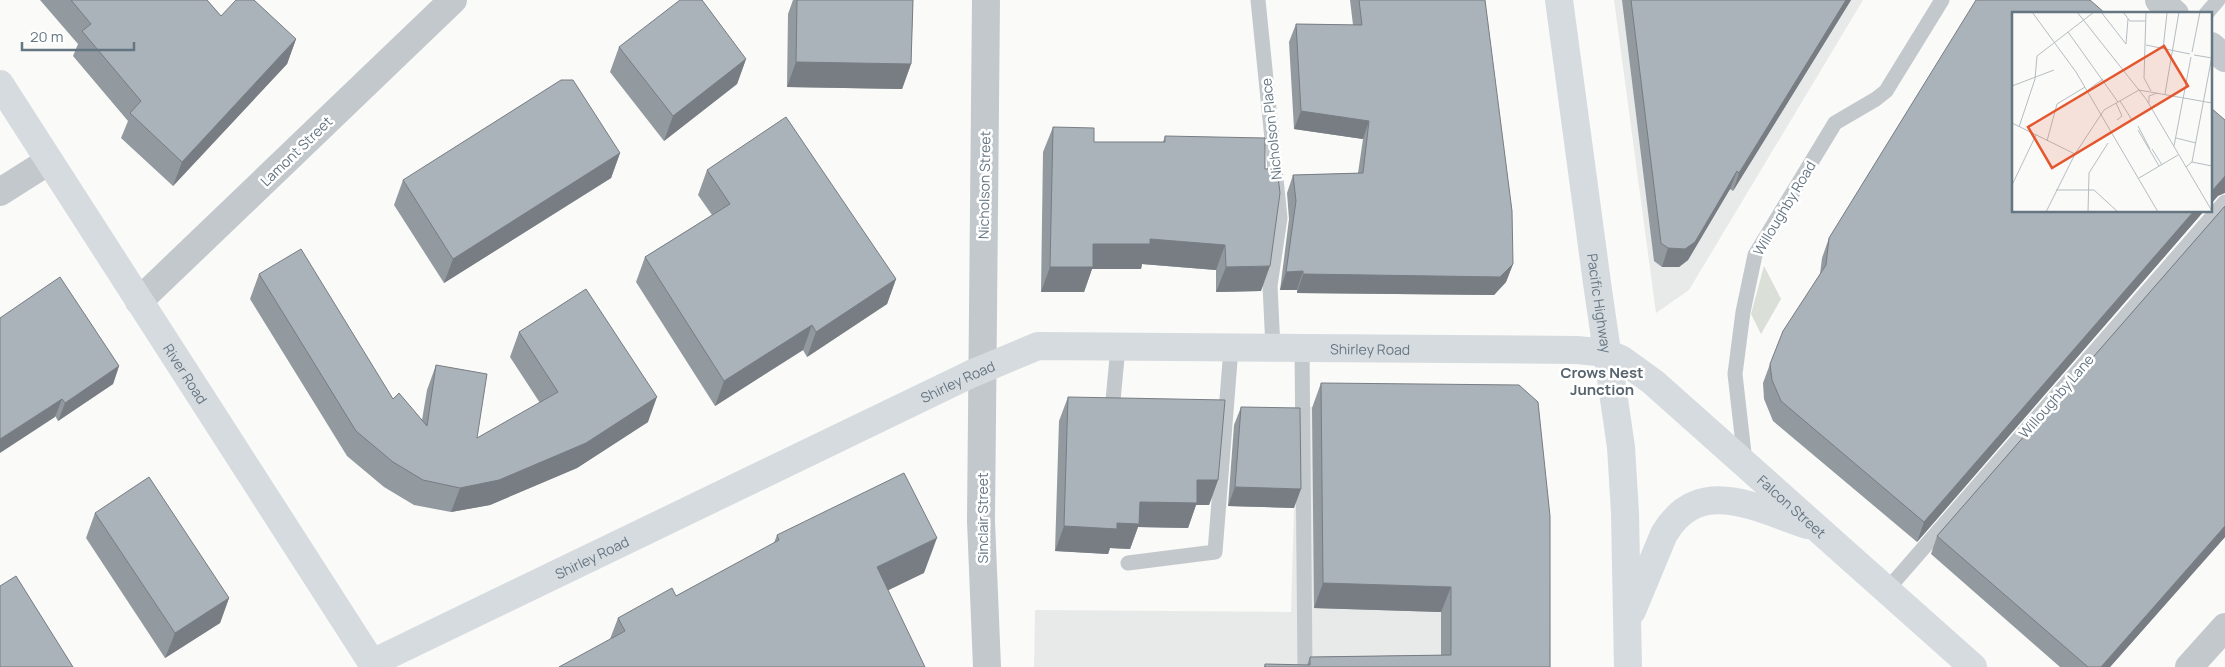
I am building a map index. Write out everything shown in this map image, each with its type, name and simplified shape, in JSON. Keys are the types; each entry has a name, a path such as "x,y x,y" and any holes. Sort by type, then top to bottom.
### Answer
{"main road":[{"name":"Pacific Highway","path":"1559,0 1621,447 1625,513 1628,667"},
{"name":"River Road","path":"0,84 368,665"},
{"name":"Shirley Road","path":"368,665 983,369 1038,346 1577,350 1607,353"},
{"name":"Falcon Street","path":"1607,353 1621,359 1653,382 1746,464 1814,528 1973,667"},
{"path":"1628,622 1664,534 1670,523 1688,507 1701,501 1728,500 1814,528"}],"street":[{"name":"Lamont Street","path":"139,302 454,0"},
{"name":"Nicholson Street","path":"983,369 986,0"},
{"path":"2159,0 2173,12"},
{"path":"2212,47 2225,58"},
{"path":"0,192 49,161"},
{"name":"Sinclair Street","path":"983,369 982,522 987,667"},
{"path":"2189,667 2225,627"}],"lane":[{"name":"Nicholson Place","path":"1258,0 1280,218 1270,286 1273,348"},
{"name":"Willoughby Road","path":"1746,464 1736,389 1736,365 1743,312 1755,255 1835,123 1886,91 1942,0"},
{"path":"2208,12 2218,0"},
{"name":"Willoughby Lane","path":"1886,591 2225,202"},
{"path":"1112,411 1118,346"},
{"path":"1128,563 1215,552 1231,348"},
{"path":"1302,348 1305,667"}],"shaded area":[{"path":"1614,0 1863,0 1689,290 1656,313"},
{"path":"1764,266 1781,299 1761,334 1751,314"},
{"path":"1536,404 1550,516 1551,667 1034,667 1035,610 1291,612 1297,407"}],"building":[{"path":"71,0 207,0 221,16 236,0 254,0 296,39 182,162 130,113 141,101 82,31 91,24"},
{"path":"680,0 702,0 746,59 673,116 619,47"},
{"path":"797,0 913,0 911,64 796,62"},
{"path":"1359,0 1485,0 1512,211 1513,264 1500,277 1303,274 1303,271 1286,272 1296,201 1293,175 1363,173 1369,121 1301,111 1296,24 1362,25"},
{"path":"1631,0 1846,0 1739,173 1737,171 1695,242 1685,249 1668,248 1661,243"},
{"path":"1976,0 2090,0 2104,12 2012,12 2012,212 2193,212 1924,522 1781,401 1772,380 1770,364 1783,331 1826,265 1829,238"},
{"path":"561,80 573,80 620,153 453,259 403,180"},
{"path":"2212,109 2225,120 2225,176 2212,191"},
{"path":"786,117 896,279 816,332 812,325 724,381 645,257 730,204 707,170"},
{"path":"1053,127 1094,128 1094,142 1165,142 1165,136 1265,138 1265,169 1277,168 1280,193 1270,266 1226,267 1225,245 1150,239 1150,244 1093,244 1093,267 1050,267"},
{"path":"2225,206 2225,526 2101,667 2088,667 1937,536"},
{"path":"301,249 393,399 399,393 427,426 436,365 487,374 477,438 558,392 519,332 586,289 657,397 586,443 499,480 460,488 423,480 393,462 356,431 259,274"},
{"path":"60,277 119,366 65,403 62,399 0,439 0,318"},
{"path":"1321,383 1519,385 1538,402 1550,516 1550,667 1265,667 1265,664 1310,665 1310,657 1451,655 1451,587 1323,583"},
{"path":"1068,397 1225,400 1218,480 1197,480 1197,503 1140,502 1139,524 1117,523 1117,529 1064,526"},
{"path":"1241,407 1300,408 1301,489 1235,487"},
{"path":"904,473 937,538 877,567 925,667 559,667 625,631 618,618 672,588 676,596 779,540 777,535"},
{"path":"149,477 229,598 175,633 95,513"},
{"path":"16,576 73,667 0,667 0,586"}],"district":[{"name":"Crows Nest Junction","path":"1602,380"}]}
